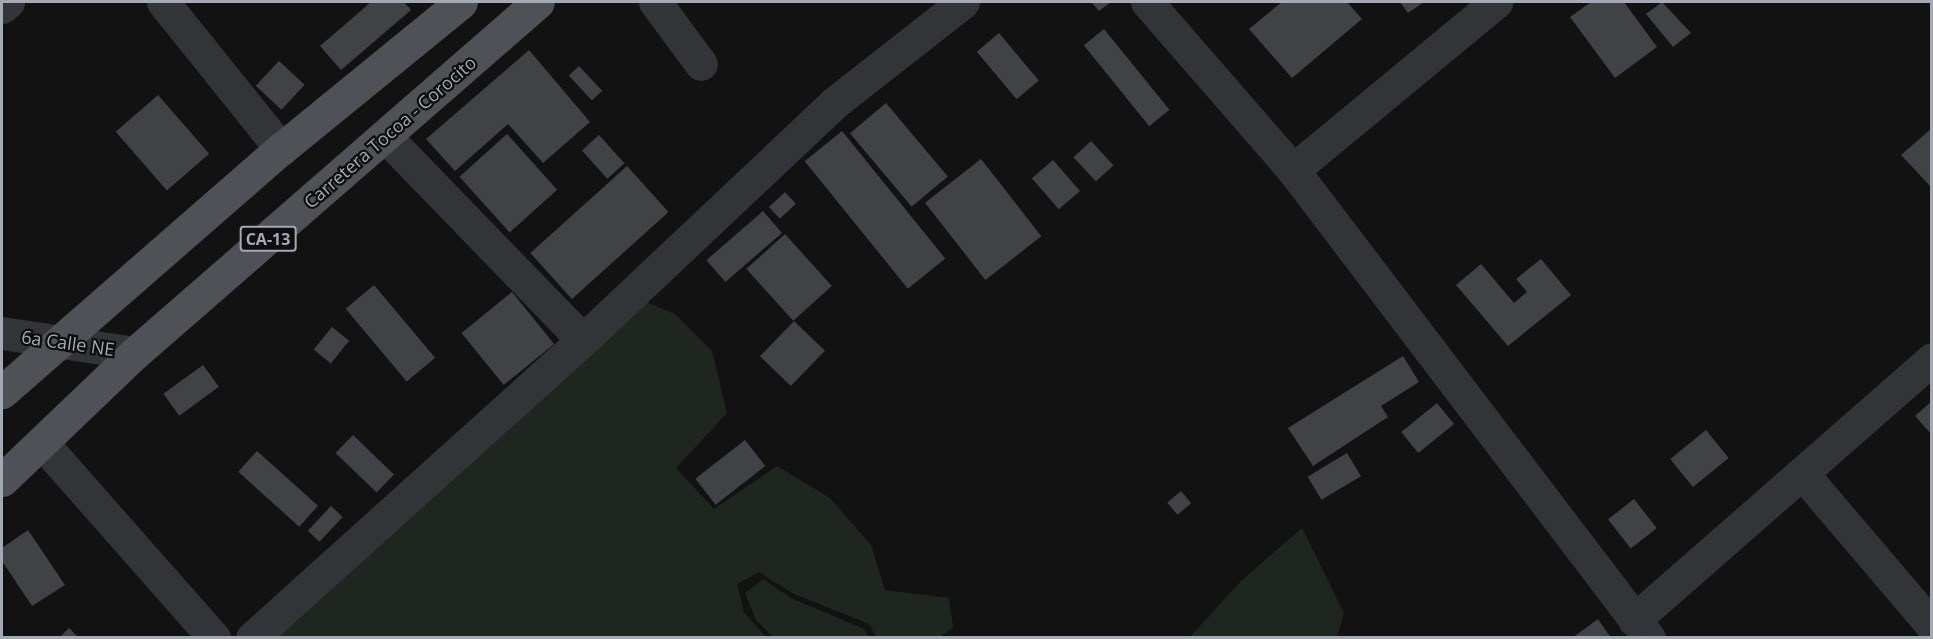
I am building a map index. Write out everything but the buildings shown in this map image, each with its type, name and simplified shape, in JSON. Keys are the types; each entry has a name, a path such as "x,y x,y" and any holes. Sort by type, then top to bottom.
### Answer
{"main road":[{"path":"2,392 56,341 281,149 461,2"},
{"name":"Carretera Tocoa - Corocito","path":"2,480 43,444 135,352 386,137 538,2"}],"street":[{"path":"2,7 8,2"},
{"path":"163,2 281,149"},
{"path":"654,2 701,64"},
{"path":"252,638 584,340 833,104 963,2"},
{"path":"1147,2 1293,170 1641,629 1802,472 1932,359"},
{"path":"1293,170 1496,2"},
{"path":"386,137 584,340"},
{"name":"6a Calle NE","path":"2,333 135,352"},
{"path":"43,444 214,638"},
{"path":"1802,472 1932,626"}],"shaded area":[{"path":"644,301 675,314 712,351 727,413 676,468 714,509 777,466 830,498 871,545 885,590 949,598 953,627 940,637 876,637 869,624 794,594 759,572 737,584 744,612 766,637 264,638"},
{"path":"1302,528 1344,613 1337,637 1190,637 1241,581"},
{"path":"763,579 791,598 864,629 869,637 773,637 756,620 745,593"}]}
